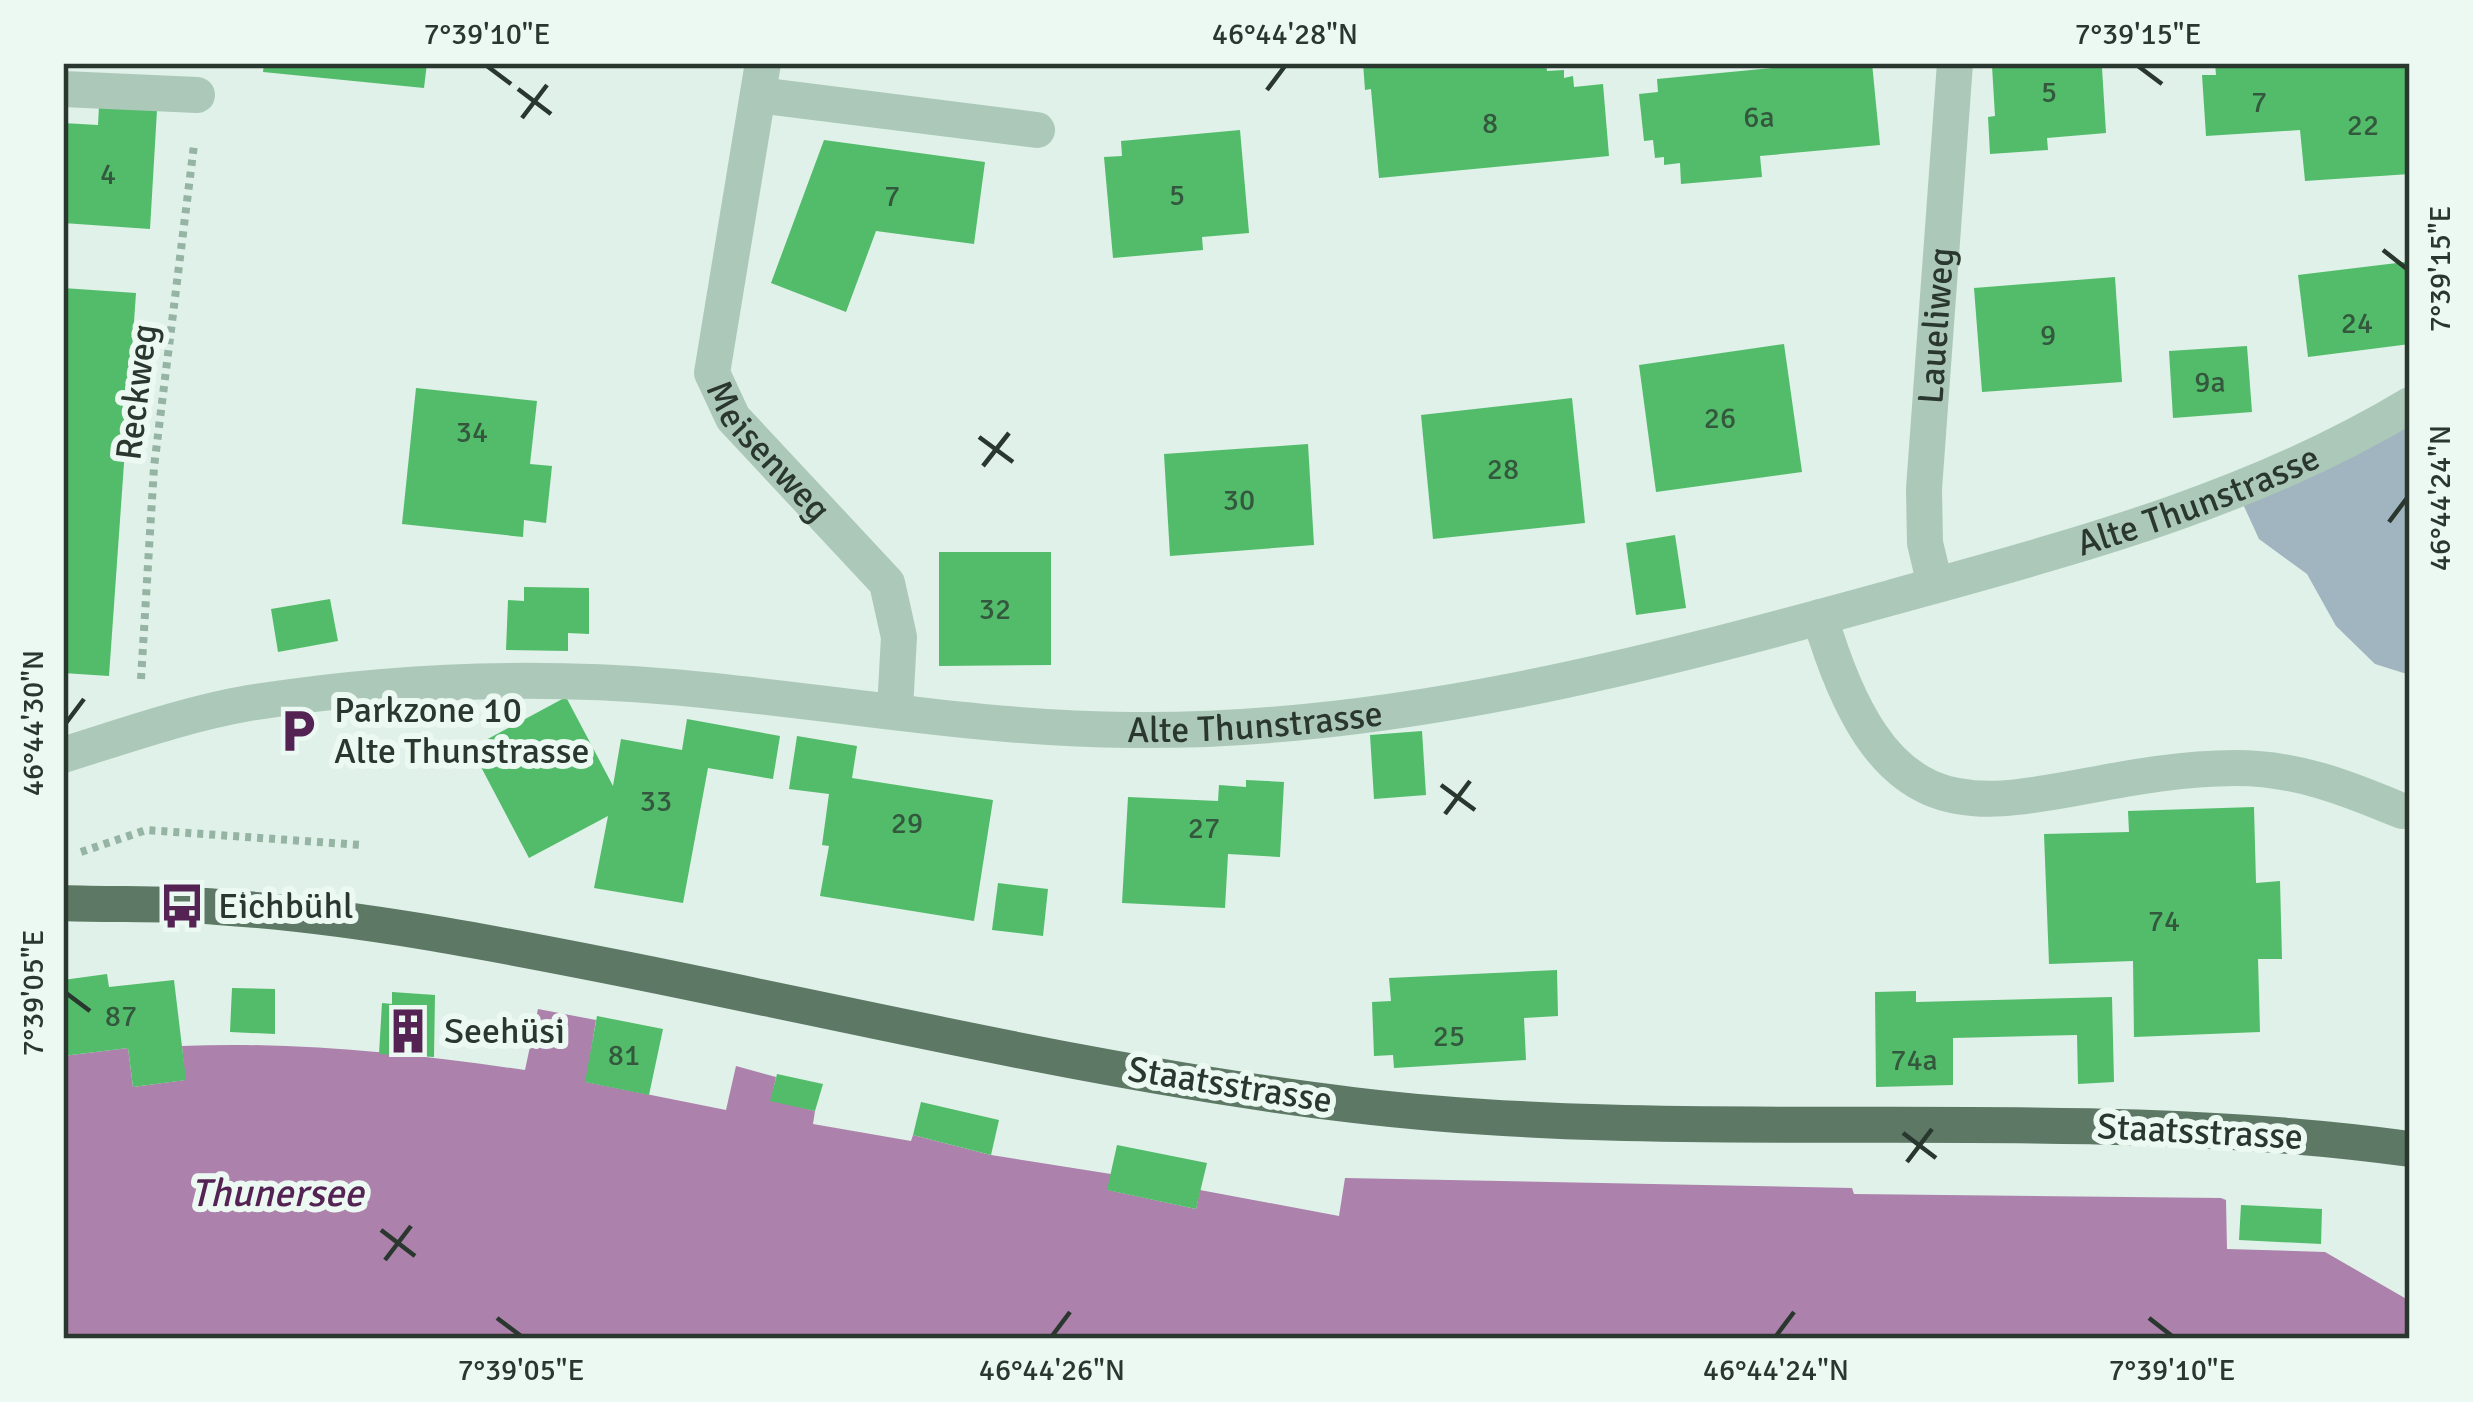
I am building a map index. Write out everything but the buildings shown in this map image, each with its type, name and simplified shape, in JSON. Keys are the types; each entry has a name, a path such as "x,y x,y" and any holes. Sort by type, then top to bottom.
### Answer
{"main road":[{"name":"Staatsstrasse","path":"63,903 217,907 419,931 1048,1055 1399,1110 1582,1121 2020,1124 2312,1136 2410,1149"}],"street":[{"name":"Laueliweg","path":"1935,585 1925,543 1924,489 1955,63"},
{"name":"Meisenweg","path":"896,710 899,637 887,584 733,418 712,373 760,79 1036,130"},
{"path":"63,88 197,95"},
{"name":"Alte Thunstrasse","path":"63,755 250,703 457,682 667,686 1122,730 1291,722 1460,703 1820,617 2196,509 2369,430 2410,405"},
{"path":"1820,617 1856,718 1900,769 1926,788 1991,800 2131,777 2234,768 2294,771 2402,811"}],"path":[{"name":"Reckweg","path":"149,728 141,692 141,639 154,467 197,95"},
{"path":"63,858 146,830 361,845"}],"shaded area":[{"path":"2410,405 2410,675 2375,664 2336,626 2307,574 2259,539 2237,491"}],"water":[{"name":"Thunersee","path":"538,1009 596,1020 586,1082 726,1110 736,1066 776,1077 771,1100 815,1111 813,1124 911,1141 913,1135 991,1155 1111,1174 1108,1190 1196,1209 1200,1190 1339,1216 1345,1178 1852,1188 1854,1194 2221,1198 2226,1200 2227,1249 2325,1252 2410,1301 2410,1339 63,1339 63,1056 128,1048 133,1087 185,1080 182,1046 354,1050 525,1070"}],"place":[{"name":"Parkzone 10 Alte Thunstrasse","path":"298,731"},
{"name":"Eichbühl","path":"182,906"},
{"name":"Seehüsi","path":"408,1031"}]}
